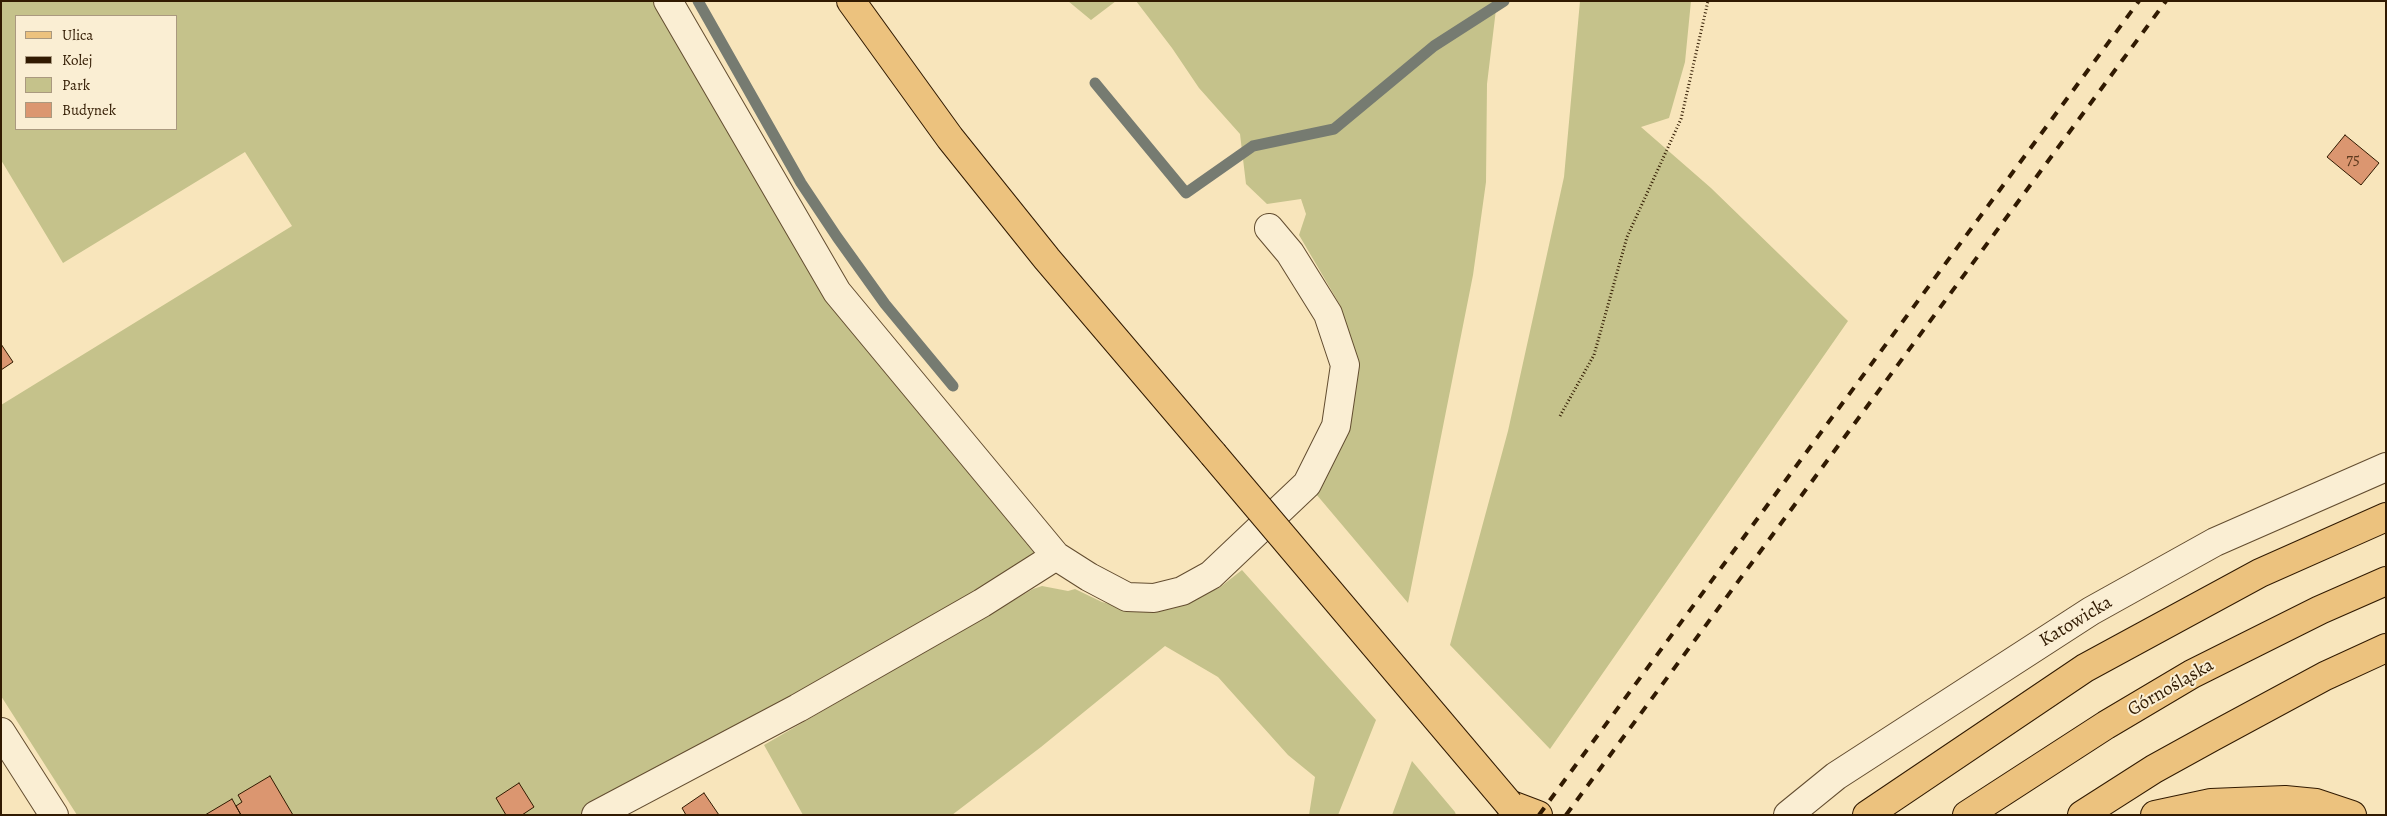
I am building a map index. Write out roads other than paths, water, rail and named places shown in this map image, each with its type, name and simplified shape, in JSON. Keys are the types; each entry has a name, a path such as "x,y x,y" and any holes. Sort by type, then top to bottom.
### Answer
{"main road":[{"path":"851,1 975,168 1047,259 1513,811 1538,815"},
{"path":"1867,815 2085,668 2252,577 2386,517"},
{"name":"Górnośląska","path":"1967,815 2106,725 2192,674 2320,610 2386,581"},
{"path":"2082,815 2154,769 2212,737 2325,676 2386,648"},
{"path":"2155,815 2211,803 2250,800 2285,800 2316,803 2352,815"}],"street":[{"path":"668,1 837,292 1056,556 1089,577 1127,597 1154,598 1182,591 1211,575 1308,484 1336,426 1345,365 1328,314 1290,253 1270,228"},
{"name":"Katowicka","path":"1788,815 1836,776 2091,611 2216,542 2386,467"},
{"path":"596,815 798,708 982,603 1056,556"},
{"path":"1,732 54,815"}],"waterway":[{"path":"698,1 801,183 885,304 953,386"},
{"path":"1095,83 1186,193 1253,146 1334,129 1434,46 1504,1"}],"railway":[{"path":"1539,815 2139,1"},
{"path":"1566,815 2166,1"}]}
